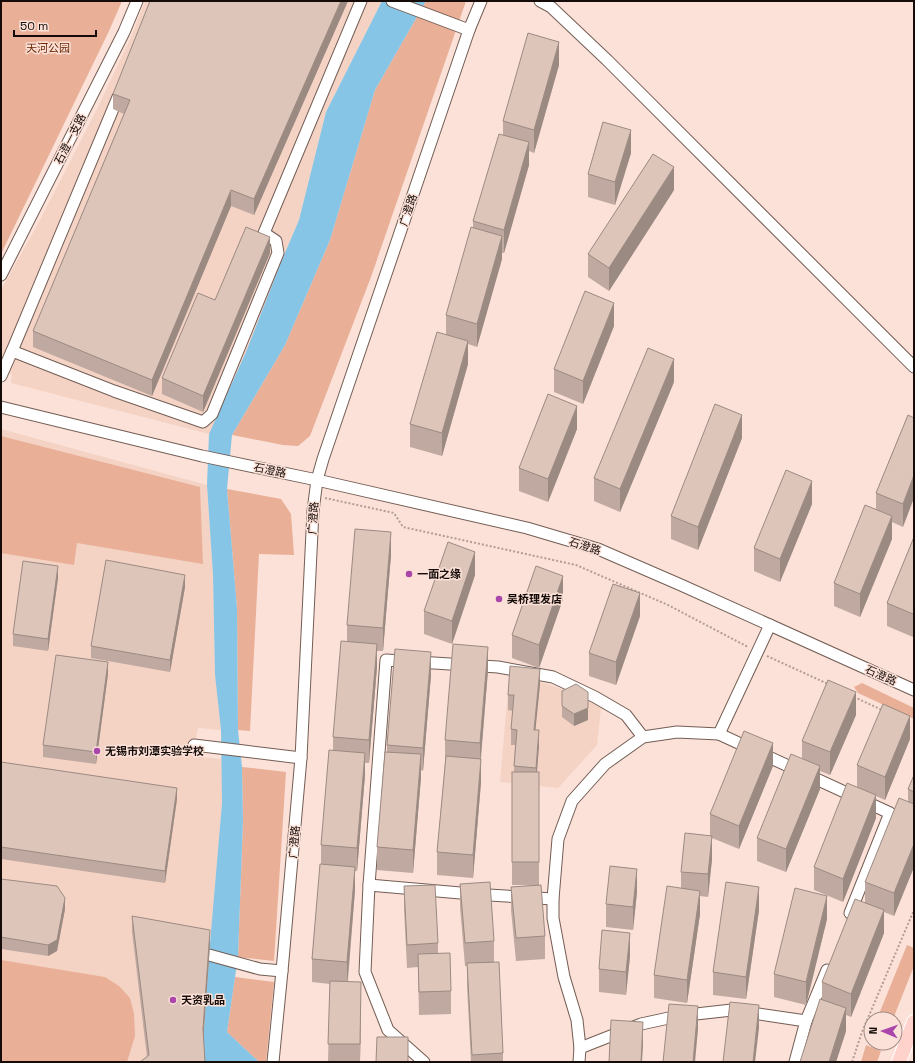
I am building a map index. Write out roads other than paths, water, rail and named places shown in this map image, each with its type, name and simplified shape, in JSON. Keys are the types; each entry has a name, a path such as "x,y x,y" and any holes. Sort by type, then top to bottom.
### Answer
{"main road":[{"path":"899,1062 914,1022"}],"street":[{"name":"石澄一支路","path":"1,275 124,32 138,1"},
{"path":"12,351 114,391 203,422 212,414 278,253 276,241 264,233 361,1"},
{"path":"392,1 469,30"},
{"name":"广澄路","path":"273,1062 301,758 313,511 317,480 469,30 481,1"},
{"path":"540,1 551,7 608,60 914,367"},
{"path":"1,376 123,87"},
{"name":"石澄路","path":"1,407 202,456 317,480 526,528 598,549 681,584 914,690"},
{"path":"719,734 770,625"},
{"path":"424,1062 388,1030 365,972 369,885 386,660 498,667 553,676 595,697 626,715 642,737"},
{"path":"579,1062 580,1048 577,1020 564,977 554,918 553,899 558,839 572,801 605,764 642,737 677,732 719,734 890,814 845,925"},
{"path":"194,745 301,758"},
{"path":"369,885 553,899"},
{"path":"208,956 260,969 282,971"},
{"path":"794,1062 806,1021 830,962"},
{"path":"580,1048 641,1024 678,1016 732,1010 806,1021"}],"water":[{"path":"382,1 426,1 375,90 330,240 285,345 232,435 227,489 237,608 238,730 242,767 243,820 238,957 227,1032 259,1062 204,1062 203,1044 209,955 222,803 221,730 215,675 213,575 207,485 209,434 246,352 299,220 326,112"}],"place":[{"name":"一面之缘","path":"409,574"},
{"name":"吴桥理发店","path":"499,599"},
{"name":"无锡市刘潭实验学校","path":"97,751"},
{"name":"天资乳品","path":"173,1000"}],"park label":[{"name":"天河公园","path":"48,48"}]}
